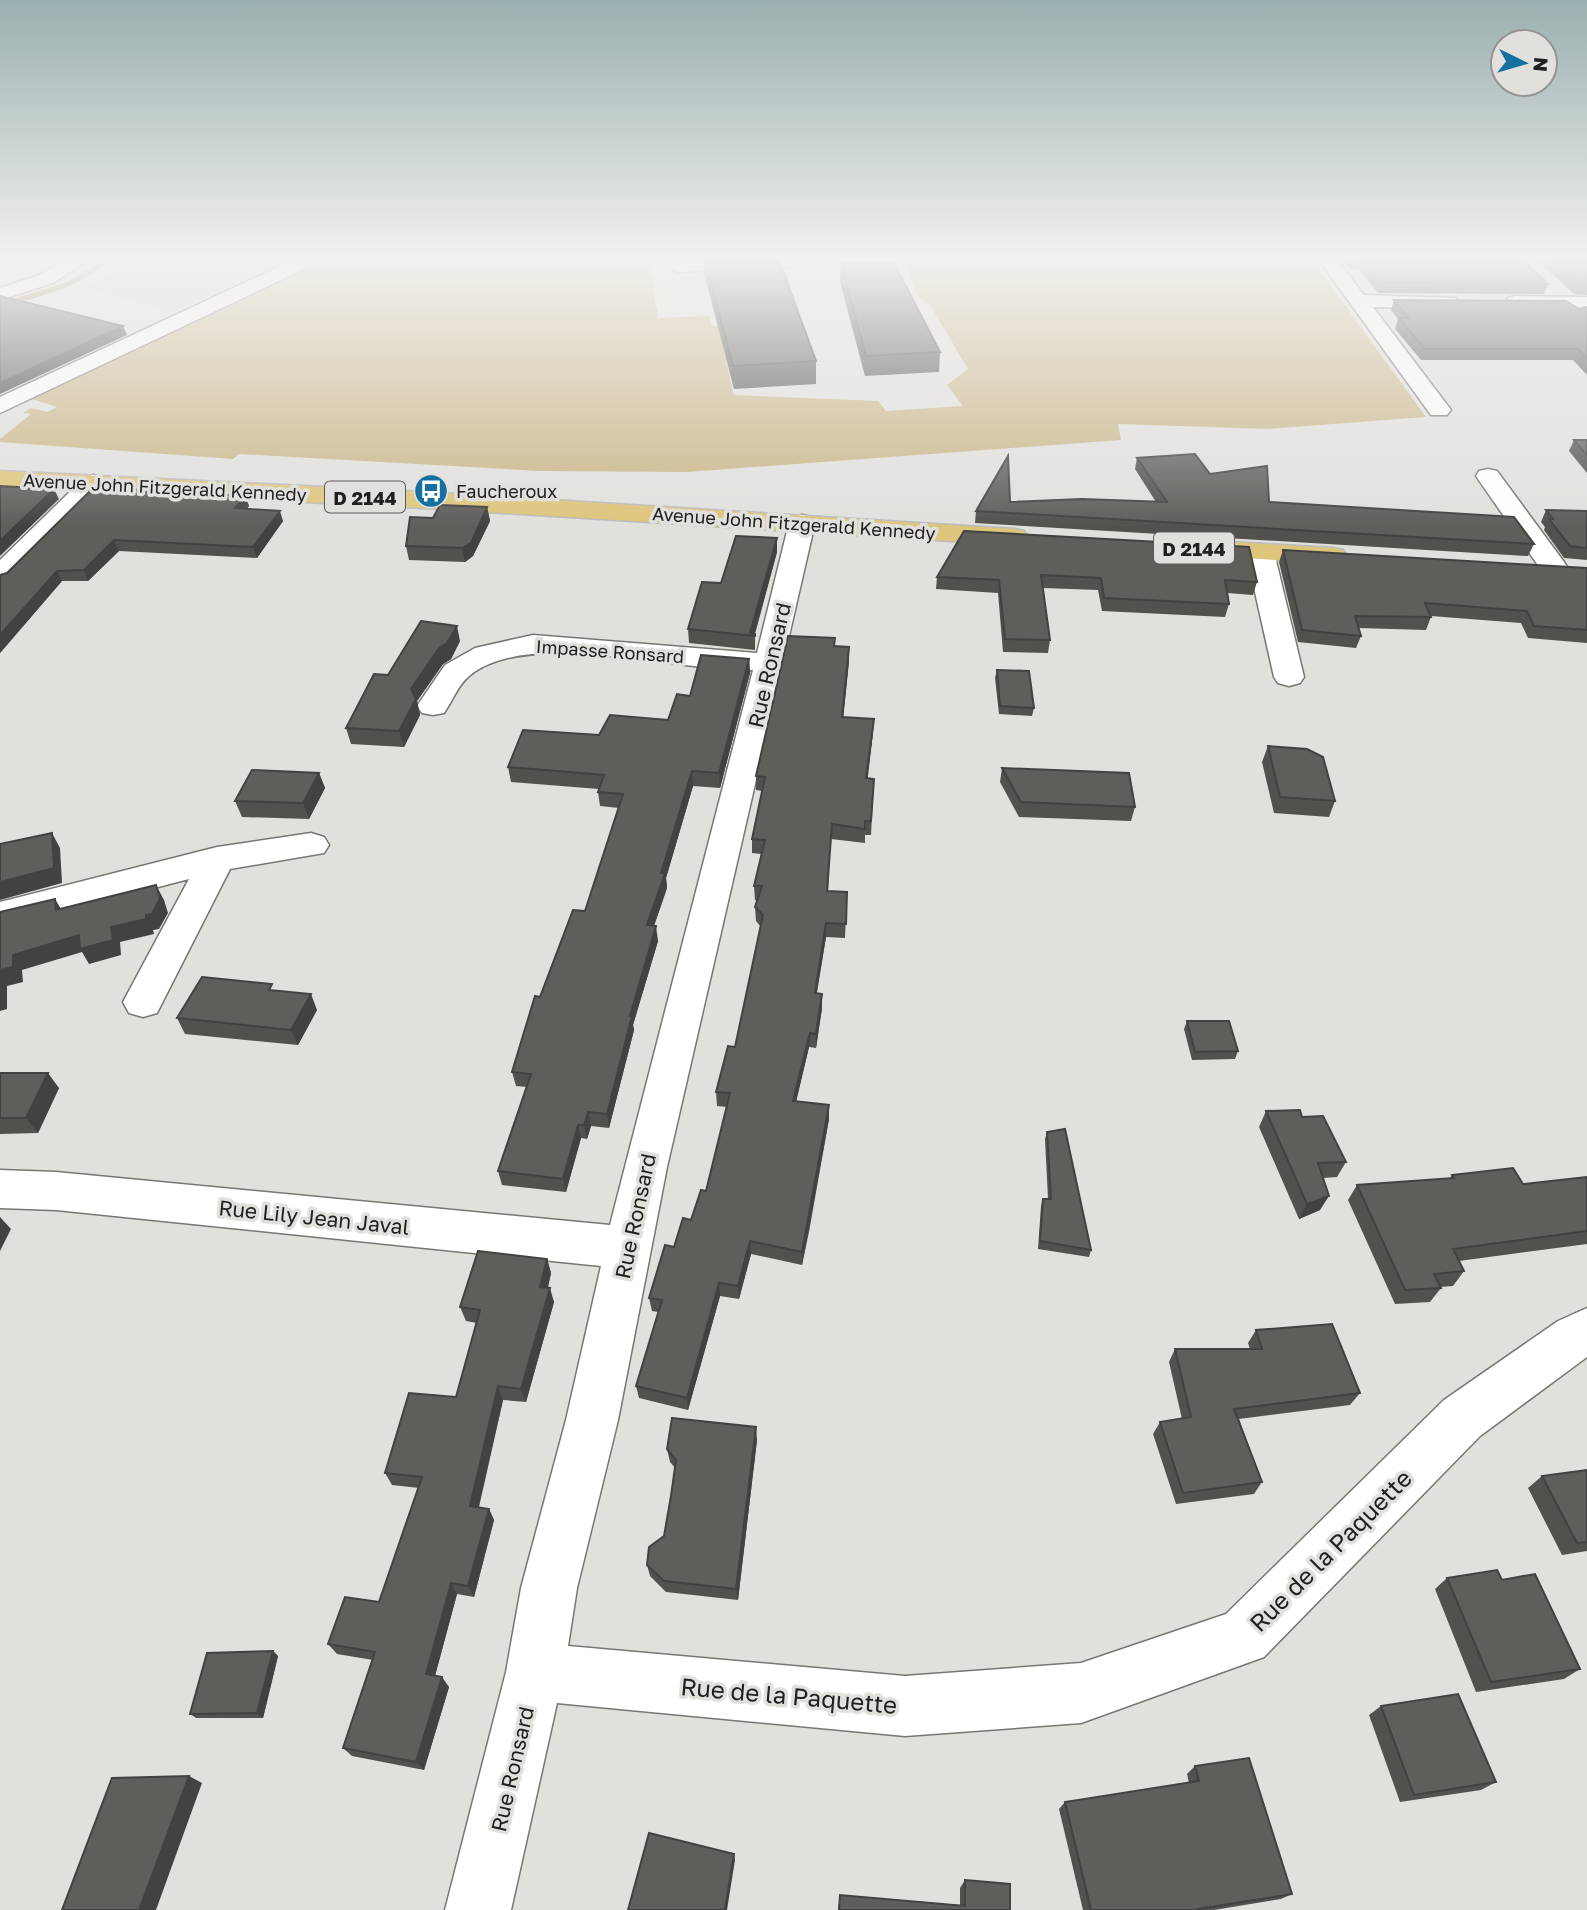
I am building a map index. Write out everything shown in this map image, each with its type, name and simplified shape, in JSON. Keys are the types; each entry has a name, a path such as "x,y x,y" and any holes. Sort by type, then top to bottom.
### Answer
{"main road":[{"name":"Avenue John Fitzgerald Kennedy","path":"0,479 1038,538"},
{"name":"D 2144","path":"1177,547 1354,557"}],"street":[{"path":"0,406 120,349"},
{"path":"1394,349 1439,410"},
{"path":"1488,476 1553,568"},
{"path":"0,576 93,484"},
{"name":"Rue Ronsard","path":"478,1910 535,1672 550,1588 592,1420 628,1248 802,523"},
{"path":"1260,552 1289,677"},
{"name":"Impasse Ronsard","path":"433,706 456,671 486,654 533,644 770,663"},
{"path":"0,915 217,859 311,845"},
{"path":"143,1002 217,859"},
{"name":"Rue Lily Jean Javal","path":"0,1189 55,1191 628,1248"},
{"name":"Rue de la Paquette","path":"535,1672 905,1706 1081,1693 1244,1637 1462,1418 1587,1331"}],"shaded area":[{"path":"138,349 723,349 734,395 878,401 886,411 963,406 947,385 968,369 956,349 1377,349 1426,417 1268,429 1118,424 1121,440 687,472 539,471 239,454 233,459 0,442 0,439 31,414 23,413 31,408 47,412 57,407 32,399"}],"building":[{"path":"0,349 73,349 0,383"},
{"path":"729,349 812,349 816,361 733,366"},
{"path":"864,349 939,349 940,352 866,356"},
{"path":"1578,349 1587,349 1587,359"},
{"path":"1574,440 1587,440 1587,455"},
{"path":"1195,454 1210,474 1267,466 1269,502 1514,517 1534,544 976,511 1008,456 1010,502 1082,499 1167,502 1137,458"},
{"path":"0,486 54,489 0,541"},
{"path":"94,487 245,496 235,508 280,511 253,547 114,540 84,570 57,571 0,635 0,575 7,573"},
{"path":"440,505 487,507 471,543 462,548 406,546 410,517 433,518"},
{"path":"1546,510 1587,511 1587,548 1570,546 1549,519 1553,519"},
{"path":"964,531 1249,547 1257,582 1225,580 1229,604 1104,598 1101,578 1041,575 1050,640 1005,639 999,580 937,577"},
{"path":"736,536 777,538 750,633 755,636 688,629 702,582 721,583"},
{"path":"1283,550 1587,568 1587,630 1534,626 1527,611 1425,603 1431,617 1355,616 1361,636 1302,630"},
{"path":"421,621 457,626 411,689 416,699 399,731 346,728 374,674 388,675"},
{"path":"788,636 835,638 834,646 849,647 842,717 874,719 866,778 874,779 871,821 865,821 865,829 832,824 827,891 847,892 846,924 826,923 815,993 822,994 816,1034 810,1033 793,1101 829,1105 802,1252 750,1241 738,1286 719,1283 687,1398 636,1386 662,1300 649,1298 665,1245 674,1247 683,1218 691,1220 701,1190 706,1191 730,1093 716,1092 728,1046 735,1047 763,915 755,907 762,886 754,886 765,840 752,839 765,777 756,776"},
{"path":"701,655 749,659 719,773 692,771 661,873 665,873 647,925 656,926 630,1016 607,1114 588,1112 584,1125 578,1125 563,1179 498,1171 531,1074 512,1072 535,996 540,997 573,910 585,911 623,794 598,792 604,775 508,767 523,730 599,735 610,715 668,720 677,694 690,696"},
{"path":"997,670 1029,671 1034,708 1000,706"},
{"path":"1268,746 1307,749 1323,757 1335,801 1280,797"},
{"path":"1002,768 1129,773 1135,807 1021,802"},
{"path":"252,770 319,773 303,803 235,801"},
{"path":"52,833 54,868 0,882 0,844"},
{"path":"156,885 160,898 152,914 146,915 146,919 111,927 113,940 80,949 79,935 13,955 13,967 0,970 0,912 55,899 56,910"},
{"path":"202,977 272,984 269,990 311,994 291,1030 177,1018"},
{"path":"1187,1021 1229,1021 1238,1051 1195,1052"},
{"path":"0,1073 48,1073 26,1118 0,1118"},
{"path":"1300,1110 1302,1117 1323,1116 1346,1162 1318,1163 1329,1196 1307,1204 1266,1111"},
{"path":"1065,1129 1091,1250 1040,1241 1043,1199 1051,1199 1047,1132"},
{"path":"1513,1168 1523,1184 1587,1177 1587,1231 1453,1249 1464,1271 1434,1274 1441,1288 1405,1290 1357,1185 1454,1178 1452,1175"},
{"path":"478,1251 547,1259 540,1287 550,1288 521,1389 498,1386 470,1506 489,1509 468,1586 451,1583 426,1674 442,1677 416,1762 343,1748 375,1652 328,1644 345,1597 379,1602 422,1477 385,1473 409,1393 456,1397 480,1310 460,1307"},
{"path":"1332,1324 1360,1393 1234,1409 1262,1482 1183,1493 1160,1422 1191,1417 1175,1349 1262,1349 1256,1330"},
{"path":"672,1418 756,1427 736,1589 664,1581 647,1565 649,1547 664,1536 671,1496 676,1460 667,1449"},
{"path":"1587,1470 1587,1542 1577,1543 1542,1476"},
{"path":"1497,1570 1502,1580 1535,1574 1580,1669 1491,1682 1447,1578"},
{"path":"273,1651 257,1713 190,1714 207,1653"},
{"path":"1458,1694 1496,1782 1414,1795 1381,1706"},
{"path":"1249,1758 1292,1894 1199,1910 1091,1910 1065,1802 1199,1781 1195,1766"},
{"path":"189,1776 139,1910 62,1910 112,1778"},
{"path":"649,1833 734,1854 725,1910 628,1910"},
{"path":"965,1880 1010,1884 1010,1910 839,1910 840,1895 965,1906"}],"place":[{"name":"Faucheroux","path":"431,491"}]}
